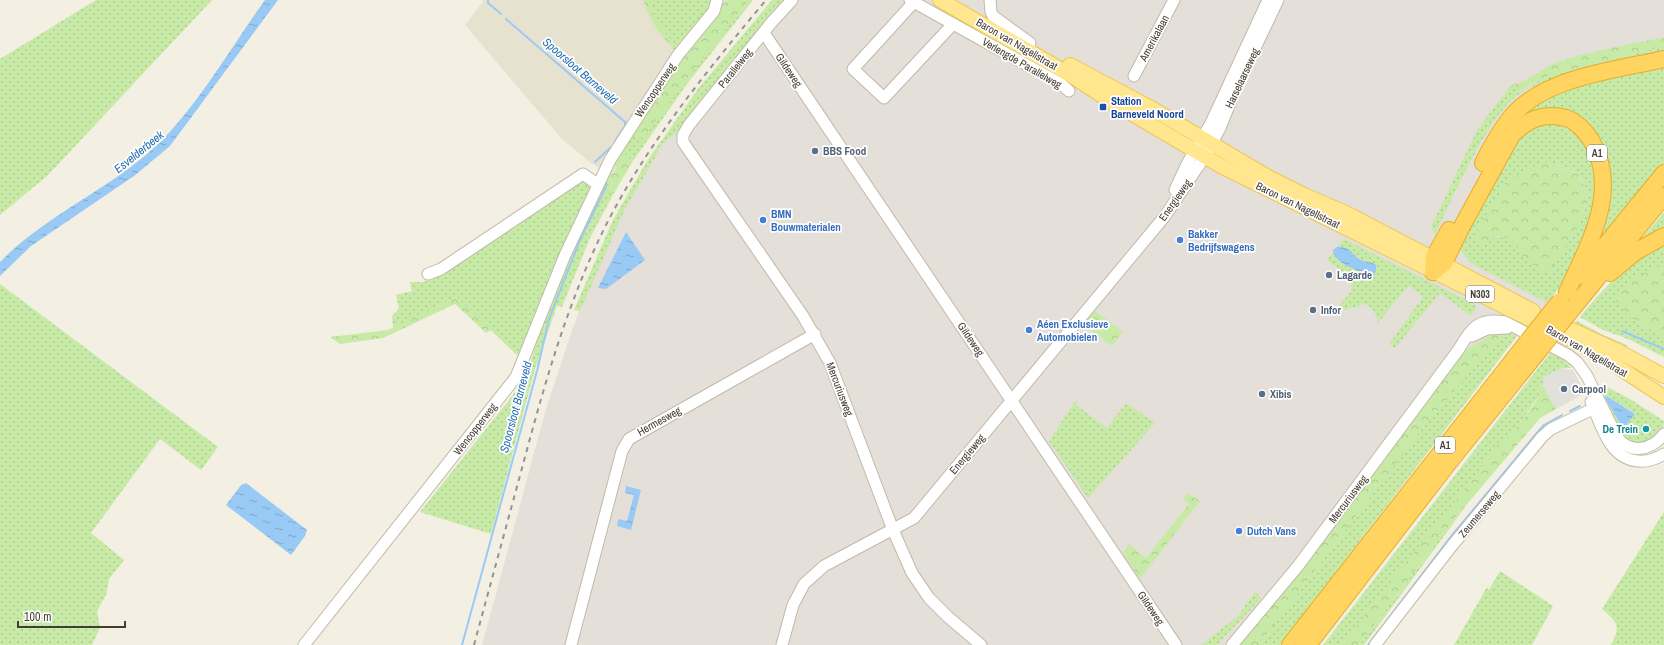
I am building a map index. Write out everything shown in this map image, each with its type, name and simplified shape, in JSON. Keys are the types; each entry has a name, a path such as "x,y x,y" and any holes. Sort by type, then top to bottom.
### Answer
{"highway":[{"path":"1437,264 1496,139 1512,115 1529,100 1561,84 1664,60"},
{"name":"A1","path":"1437,264 1461,228 1512,135 1523,124 1534,118 1546,115 1556,115 1569,119 1588,135 1601,161 1604,183 1603,202 1596,230 1570,300"},
{"name":"A1","path":"1290,645 1570,300 1664,173"},
{"name":"A1","path":"1570,300 1664,196"},
{"name":"A1","path":"1570,300 1635,252 1664,236"},
{"name":"A1","path":"1308,645 1445,467 1534,344"}],"main road":[{"name":"Baron van Nagellstraat","path":"940,0 1051,63 1107,99 1203,148"},
{"name":"Baron van Nagellstraat","path":"949,0 1012,36 1030,43 1150,108 1203,148 1267,190 1324,217 1437,264 1645,365 1664,376"},
{"name":"Baron van Nagellstraat","path":"1437,264 1606,359 1664,397"}],"street":[{"name":"Wencopperweg","path":"304,645 516,377 565,255 597,184 610,160 643,108 678,55 714,11 718,0"},
{"name":"Parallelweg","path":"682,138 689,125 771,23 792,0"},
{"name":"Baron van Nagellstraat","path":"990,0 991,12 1030,43"},
{"name":"Amerikalaan","path":"1134,76 1174,0"},
{"name":"Harselaarseweg","path":"1203,148 1268,0"},
{"name":"Harselaarseweg","path":"1203,148 1278,0"},
{"name":"Verlengde Parallelweg","path":"953,24 884,98 853,69 912,1 1061,84 1070,91"},
{"name":"Gildeweg","path":"764,33 1176,645"},
{"name":"Mercuriusweg","path":"682,138 686,149 814,334 830,363 892,530 912,573 929,598 948,618 981,645"},
{"name":"Energieweg","path":"782,645 792,605 804,584 813,575 831,562 914,518 1143,242 1203,148"},
{"path":"428,274 441,269 583,174 597,184"},
{"name":"Mercuriusweg","path":"1232,645 1298,566 1459,349 1469,338 1487,329 1504,327 1517,329 1572,357 1584,370 1612,446 1626,459 1633,461 1650,461 1664,454"},
{"name":"Hermesweg","path":"571,645 622,451 630,439 814,334"},
{"name":"Mercuriusweg","path":"1598,407 1617,437 1627,446 1637,449 1648,447 1657,443 1664,434"},
{"name":"Zeumerseweg","path":"1375,645 1451,547 1542,437 1551,429 1598,407"}],"shaded area":[{"path":"484,0 749,0 615,176 591,163 562,139 465,25"},
{"path":"780,0 1664,0 1664,154 1541,311 1520,337 1516,336 1270,645 482,645 546,409 572,330 595,271 625,207 661,144"},
{"name":"Carpool","path":"1562,368 1573,370 1585,393 1556,409 1543,385 1544,377"}],"green space":[{"path":"96,0 212,0 48,175 0,215 0,59"},
{"path":"643,0 650,0 656,20 669,38 679,48 676,52 656,28"},
{"path":"650,0 715,0 712,8 679,48 669,38 656,20"},
{"path":"729,0 749,0 684,82 643,138 632,131 671,72 721,5"},
{"path":"749,0 753,0 687,84 633,161 620,153 632,131 643,138 684,82"},
{"path":"772,0 787,0 680,131 669,138 662,145 625,209 580,311 574,310 613,220 647,161 698,89"},
{"path":"1664,37 1664,46 1545,77 1527,87 1520,93 1511,85 1522,82 1558,62 1597,51"},
{"path":"1664,46 1664,53 1571,73 1536,85 1521,93 1509,103 1496,118 1484,137 1435,234 1431,227 1477,130 1511,85 1520,93 1545,77"},
{"path":"1664,64 1664,165 1596,246 1607,190 1581,122 1519,118 1532,104 1563,88"},
{"path":"1552,121 1569,126 1586,144 1596,166 1597,194 1577,263 1548,302 1472,264 1459,249 1460,243 1524,130","holes":["1558,164 1577,174 1585,185 1586,198 1584,211 1578,225 1548,274 1526,259 1513,241 1506,237 1472,239 1507,181"]},
{"path":"624,152 633,161 614,193 609,193 604,189 601,182 605,175 614,173 617,167 613,164 620,153"},
{"path":"1548,161 1577,174 1585,187 1586,201 1579,226 1548,274 1529,262 1508,238 1496,236 1487,244 1480,245 1472,239 1507,181 1529,168"},
{"path":"584,178 593,185 572,227 521,359 456,297 393,328 392,316 399,309 396,295 412,291 410,282 423,282 429,280"},
{"path":"601,182 611,193 614,193 590,238 562,307 557,306 535,369 491,534 420,512 525,380 544,319"},
{"path":"1664,212 1664,231 1633,249"},
{"path":"1344,239 1472,303 1476,307 1471,316 1440,293 1395,348 1389,344 1423,297 1409,285 1378,323 1373,310 1365,304 1361,303 1359,308 1354,307 1345,310 1339,305 1352,291 1351,282 1347,278 1346,274 1327,260 1333,253 1343,264 1358,270 1361,274 1365,261 1346,249 1337,247"},
{"path":"1664,243 1664,263 1628,284 1627,316 1664,337 1664,357 1628,339 1603,330 1580,317 1598,295 1628,266"},
{"path":"1664,263 1664,337 1627,316 1616,300 1619,294 1630,282"},
{"path":"0,284 218,447 201,470 160,439 91,533 124,560 109,579 106,595 97,611 100,628 92,645 0,645"},
{"path":"456,297 491,330 486,333 455,304 383,338 340,344 330,337 388,330"},
{"path":"1094,310 1123,332 1112,346 1083,324"},
{"path":"1577,321 1601,334 1627,345 1626,347 1596,339 1573,327"},
{"path":"1505,331 1517,336 1280,645 1259,645 1421,430"},
{"path":"1505,331 1421,430 1259,645 1236,645 1467,349 1489,336 1490,332"},
{"path":"1550,353 1561,358 1572,368 1562,368 1544,377 1543,385 1538,386 1539,396 1518,426 1506,439 1496,445 1479,471 1342,645 1323,645"},
{"path":"1543,385 1556,409 1540,418 1451,523 1359,645 1342,645 1479,471 1496,445 1507,438 1526,416 1539,396 1538,386"},
{"path":"1609,388 1630,399 1664,421 1663,432 1641,447 1623,441 1598,394","holes":["1608,396 1635,414 1623,429 1605,398"]},
{"path":"1076,400 1078,401 1076,405 1107,428 1126,403 1155,423 1088,498 1049,441"},
{"path":"1188,493 1200,501 1140,579 1123,553 1129,544 1146,558 1189,504 1183,499"},
{"path":"1466,506 1364,645 1359,645 1451,523"},
{"path":"1664,512 1664,645 1611,645 1617,629 1616,625 1612,618 1602,609"},
{"path":"1500,571 1553,606 1532,645 1454,645 1487,587 1489,590"},
{"path":"1255,592 1261,598 1217,645 1201,645 1238,616"}],"water":[{"path":"265,0 278,0 170,146 134,176 31,246 0,276 0,262 17,246 53,219 129,168 164,138 180,121 210,81"},
{"path":"626,232 645,260 606,289 598,288"},
{"path":"1337,247 1349,249 1361,260 1376,265 1375,274 1369,280 1363,281 1360,272 1344,264 1337,258 1333,250"},
{"path":"1607,396 1635,414 1623,429 1605,398"},
{"path":"246,483 307,530 305,536 291,555 226,505 241,485"},
{"path":"626,486 641,490 631,530 617,526 618,519 627,521 634,495 625,493"}],"waterway":[{"name":"Spoorsloot Barneveld","path":"488,0 488,3 501,14"},
{"name":"Spoorsloot Barneveld","path":"506,19 625,122 625,126 615,141"},
{"name":"Spoorsloot Barneveld","path":"595,162 610,148"},
{"name":"Spoorsloot Barneveld","path":"462,645 537,371 549,319 580,240 606,187 605,181"},
{"path":"1622,331 1664,349"},
{"path":"1570,411 1580,406"},
{"path":"1368,645 1449,539 1536,434 1544,425 1562,415"}],"railway":[{"path":"474,645 550,370 579,284 591,257 621,198 658,139 699,82 766,0"}],"place":[{"name":"Station Barneveld Noord","path":"1103,107"},
{"name":"BBS Food","path":"815,151"},
{"name":"BMN Bouwmaterialen","path":"763,220"},
{"name":"Bakker Bedrijfswagens","path":"1180,240"},
{"name":"Lagarde","path":"1329,275"},
{"name":"Infor","path":"1313,310"},
{"name":"Aéen Exclusieve Automobielen","path":"1029,330"},
{"name":"Carpool","path":"1564,389"},
{"name":"Xibis","path":"1262,394"},
{"name":"De Trein","path":"1646,429"},
{"name":"Dutch Vans","path":"1239,531"}],"water label":[{"name":"Esvelderbeek","path":"139,152"}]}
